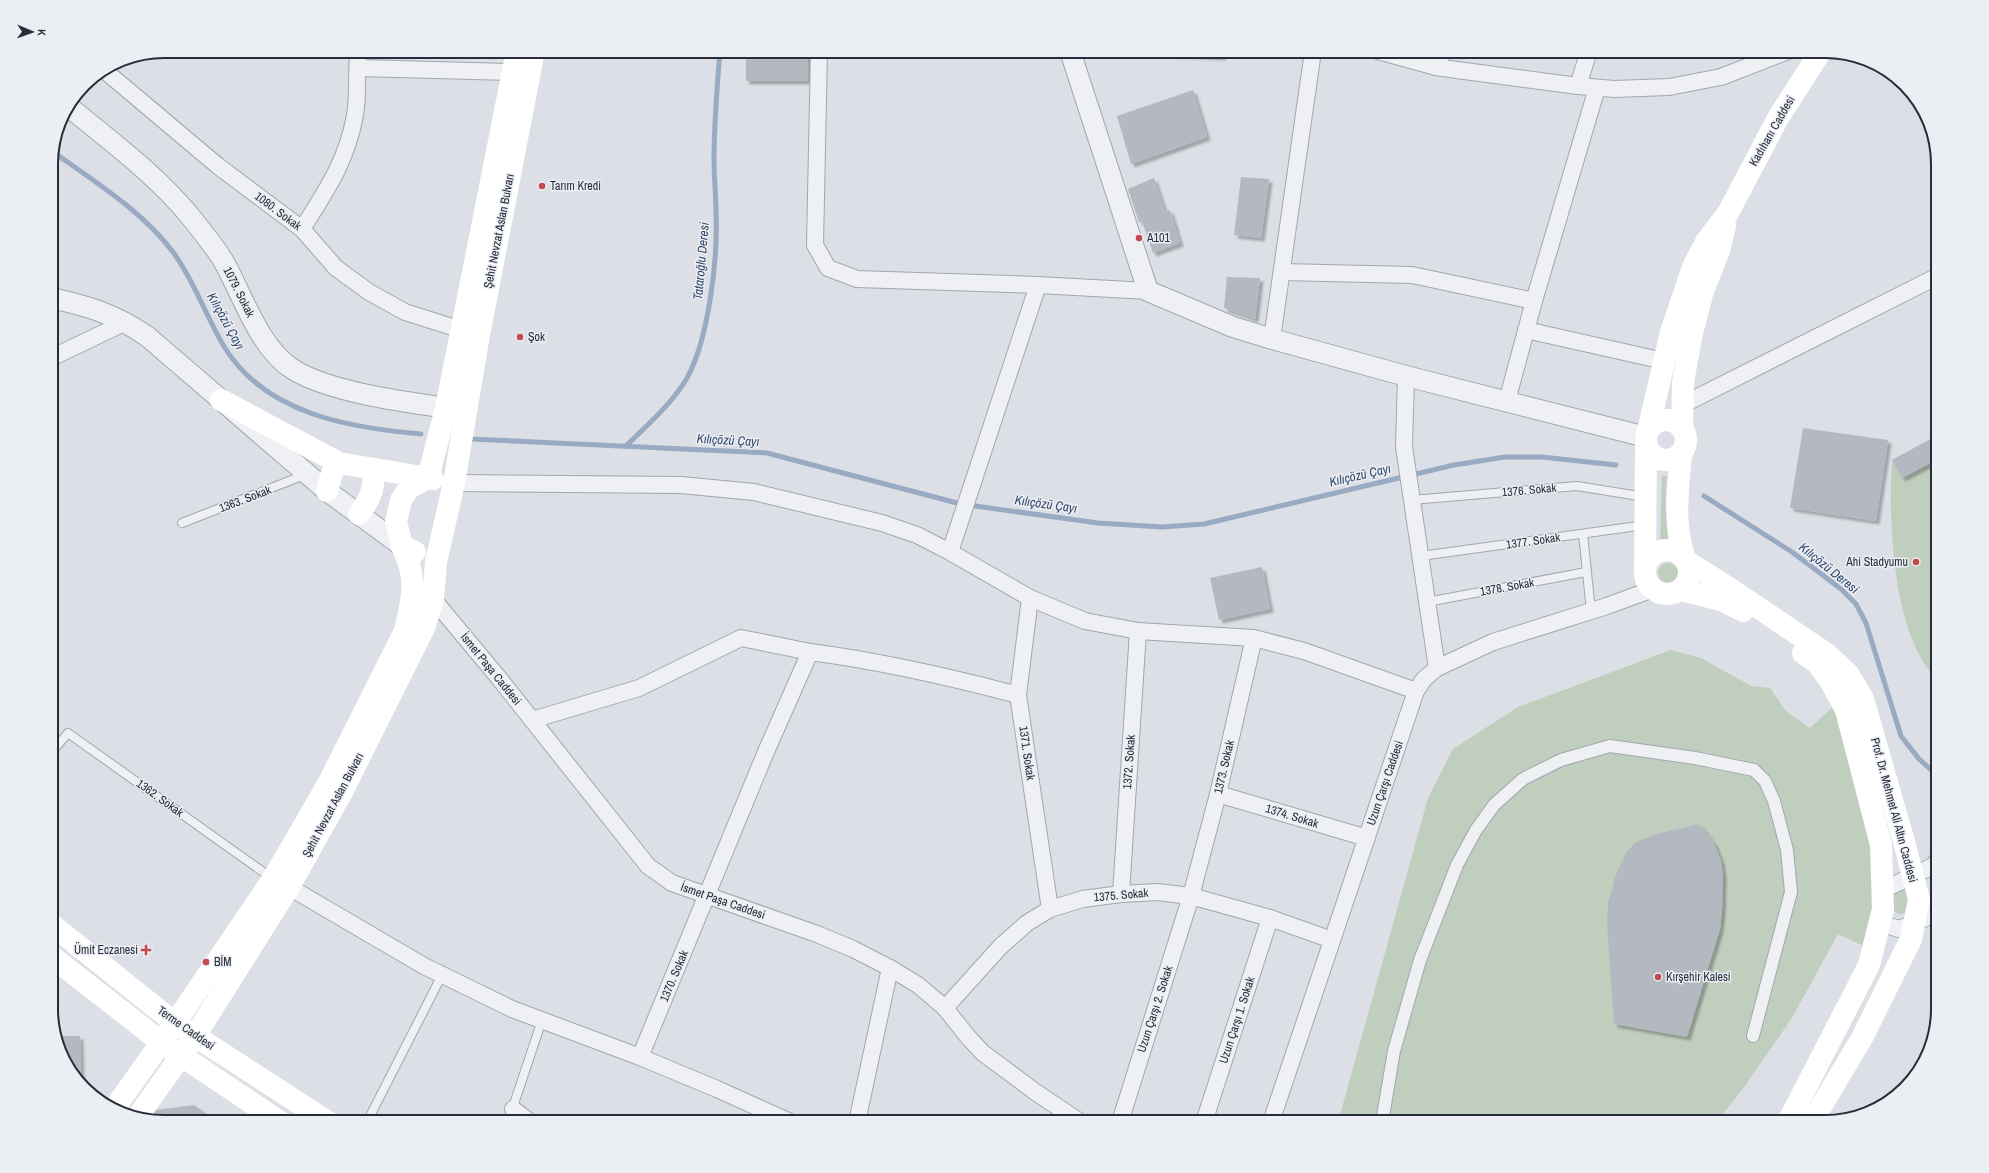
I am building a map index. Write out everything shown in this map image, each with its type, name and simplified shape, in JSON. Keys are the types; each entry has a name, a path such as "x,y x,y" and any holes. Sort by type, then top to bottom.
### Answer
{"main road":[{"name":"Şehit Nevzat Aslan Bulvarı","path":"470,333 516,58"},
{"name":"Şehit Nevzat Aslan Bulvarı","path":"117,1104 175,1023 281,883 342,792 424,628 433,599 436,562 455,474 455,409 470,333 532,58"},
{"name":"Kadıhanı Caddesi","path":"1728,213 1758,153 1778,118 1817,58"},
{"path":"1728,213 1719,251 1703,291 1692,333 1683,382 1682,428 1686,441 1681,454 1676,512 1677,531 1686,559 1689,578 1681,590 1666,594 1649,580 1645,525 1647,437 1664,361 1680,302 1693,267 1706,242 1728,213"},
{"path":"221,400 339,463 374,469 431,470 455,474"},
{"path":"431,470 455,409"},
{"path":"1647,437 1658,422 1664,420 1677,424 1682,428"},
{"path":"1647,437 1652,455 1663,460 1669,460 1681,454"},
{"path":"327,491 332,473 339,463"},
{"path":"359,514 369,501 374,486 374,469"},
{"name":"Şehit Nevzat Aslan Bulvarı","path":"141,1112 195,1036 281,883 328,784 405,631 412,590 411,572 396,522 401,500 409,488 431,470"},
{"path":"402,546 436,562"},
{"path":"1649,580 1649,558 1660,550 1673,550 1686,559"},
{"name":"Prof. Dr. Mehmet Ali Altın Caddesi","path":"1686,559 1827,654 1849,675 1863,700 1919,899 1911,939 1862,1036 1816,1115"},
{"name":"Prof. Dr. Mehmet Ali Altın Caddesi","path":"1681,590 1721,600 1745,612 1817,663 1831,682 1846,710 1881,845 1883,909 1869,964 1792,1115"},
{"name":"Terme Caddesi","path":"58,930 175,1023 317,1115"},
{"name":"Terme Caddesi","path":"58,961 161,1042 270,1115"}],"street":[{"path":"302,229 340,167 347,149 355,114 355,58"},
{"path":"366,58 513,72"},
{"path":"819,58 815,245 828,268 857,279 1038,285 1148,292 1232,327 1272,339 1406,376 1506,400 1647,437"},
{"path":"1072,58 1148,292"},
{"path":"1272,339 1312,58"},
{"path":"1403,58 1436,67 1597,88 1670,87 1721,77 1770,58"},
{"path":"1436,67 1440,58"},
{"path":"1578,86 1587,58"},
{"name":"1080. Sokak","path":"108,74 218,166 302,229 336,268 370,292 405,312 470,333"},
{"path":"1506,400 1597,88"},
{"name":"1079. Sokak","path":"73,110 159,184 193,220 223,261 264,338 278,356 293,370 313,379 341,388 455,409"},
{"path":"1282,272 1412,275 1534,301"},
{"path":"1682,405 1931,280"},
{"path":"950,552 1038,285"},
{"path":"58,300 101,310 126,322 148,337 327,491 402,546"},
{"path":"58,355 126,322"},
{"path":"1526,330 1664,361"},
{"path":"1406,376 1404,447 1437,668"},
{"path":"455,474 681,484 754,492 882,522 917,535 950,552 1030,598 1085,621 1138,631 1254,638 1304,651 1416,691"},
{"name":"Uzun Çarşı Caddesi","path":"1273,1115 1416,691 1424,679 1437,668 1493,642 1591,611 1649,580"},
{"name":"1371. Sokak","path":"1030,598 1018,695 1050,909"},
{"name":"İsmet Paşa Caddesi","path":"433,599 532,720 648,866 672,883 708,894 824,937 890,968 918,985 945,1008 983,1053 1034,1091 1070,1115"},
{"name":"1372. Sokak","path":"1121,894 1138,631"},
{"path":"532,720 639,688 741,638 951,678 1018,695"},
{"name":"1373. Sokak","path":"1191,896 1218,794 1254,638"},
{"name":"1370. Sokak","path":"640,1057 810,652"},
{"path":"1383,1115 1394,1051 1420,960 1457,865 1476,830 1494,805 1522,779 1561,760 1610,746 1687,756 1754,770 1765,781 1774,801 1787,850 1791,892 1753,1036"},
{"name":"1374. Sokak","path":"1218,794 1367,838"},
{"path":"1882,890 1931,867"},
{"path":"281,883 442,975 512,1009 640,1057 775,1115"},
{"name":"1375. Sokak","path":"945,1008 1000,946 1027,923 1050,909 1083,898 1157,892 1191,896 1270,918 1332,940"},
{"name":"Uzun Çarşı 2. Sokak","path":"1122,1115 1191,896"},
{"path":"1879,923 1899,929 1926,918 1931,913"},
{"name":"Uzun Çarşı 1. Sokak","path":"1206,1115 1270,918"},
{"path":"858,1115 890,968"}],"lane":[{"name":"1363. Sokak","path":"182,523 307,474"},
{"name":"1376. Sokak","path":"1412,500 1577,486 1646,497"},
{"name":"1377. Sokak","path":"1421,556 1645,525"},
{"path":"1583,534 1591,611"},
{"name":"1378. Sokak","path":"1427,602 1586,572"},
{"name":"1362. Sokak","path":"58,745 68,733 281,883"},
{"path":"371,1115 442,975"},
{"path":"511,1115 542,1020"}],"green space":[{"name":"Ahi Stadyumu","path":"1931,439 1931,671 1923,661 1911,636 1902,607 1896,576 1891,513 1892,460"},
{"path":"1662,476 1667,476 1667,524 1671,540 1660,542"},
{"path":"1664,563 1672,563 1678,569 1678,577 1672,583 1664,583 1658,577 1658,569"},
{"path":"1671,650 1701,658 1751,686 1770,688 1786,711 1810,728 1835,705 1873,836 1877,889 1866,947 1838,934 1792,1018 1742,1090 1722,1115 1340,1115 1428,798 1453,749 1518,707"},
{"path":"1904,888 1911,892 1907,913 1899,914 1891,909 1892,893"}],"building":[{"path":"746,58 808,58 808,81 746,81"},
{"path":"1193,90 1207,137 1131,164 1117,116"},
{"path":"1241,177 1269,179 1261,238 1234,235"},
{"path":"1154,178 1165,212 1170,210 1180,243 1153,253 1142,221 1139,222 1128,189"},
{"path":"1227,277 1260,278 1255,319 1224,308"},
{"path":"1803,428 1888,440 1876,521 1790,508"},
{"path":"1931,439 1931,463 1902,478 1892,460"},
{"path":"1262,567 1270,609 1219,620 1210,578"},
{"name":"Kırşehir Kalesi","path":"1699,824 1714,843 1721,861 1723,876 1722,910 1720,929 1687,1037 1614,1024 1607,923 1608,903 1616,874 1627,851 1636,842 1653,835"},
{"path":"62,1036 80,1036 81,1075 69,1056"},
{"path":"194,1105 208,1115 153,1114 156,1110"}],"waterway":[{"name":"Tataroğlu Deresi","path":"626,446 659,414 681,388 695,361 701,342 714,274 716,231 714,146 719,58"},
{"name":"Kılıçözü Çayı","path":"58,155 117,197 147,223 160,237 181,263 225,348 242,370 263,388 286,403 312,414 339,422 421,434"},
{"name":"Kılıçözü Çayı","path":"471,439 767,453 961,504 1098,523 1162,527 1204,524 1454,465 1505,457 1542,457 1616,465"},
{"name":"Kılıçözü Deresi","path":"1704,496 1792,552 1841,589 1856,604 1866,623 1901,736 1919,759 1931,770"}],"place":[{"name":"Tarım Kredi","path":"542,186"},
{"name":"A101","path":"1139,238"},
{"name":"Şok","path":"520,337"},
{"name":"Ahi Stadyumu","path":"1916,562"},
{"name":"Ümit Eczanesi","path":"146,950"},
{"name":"BİM","path":"206,962"},
{"name":"Kırşehir Kalesi","path":"1658,977"}]}
